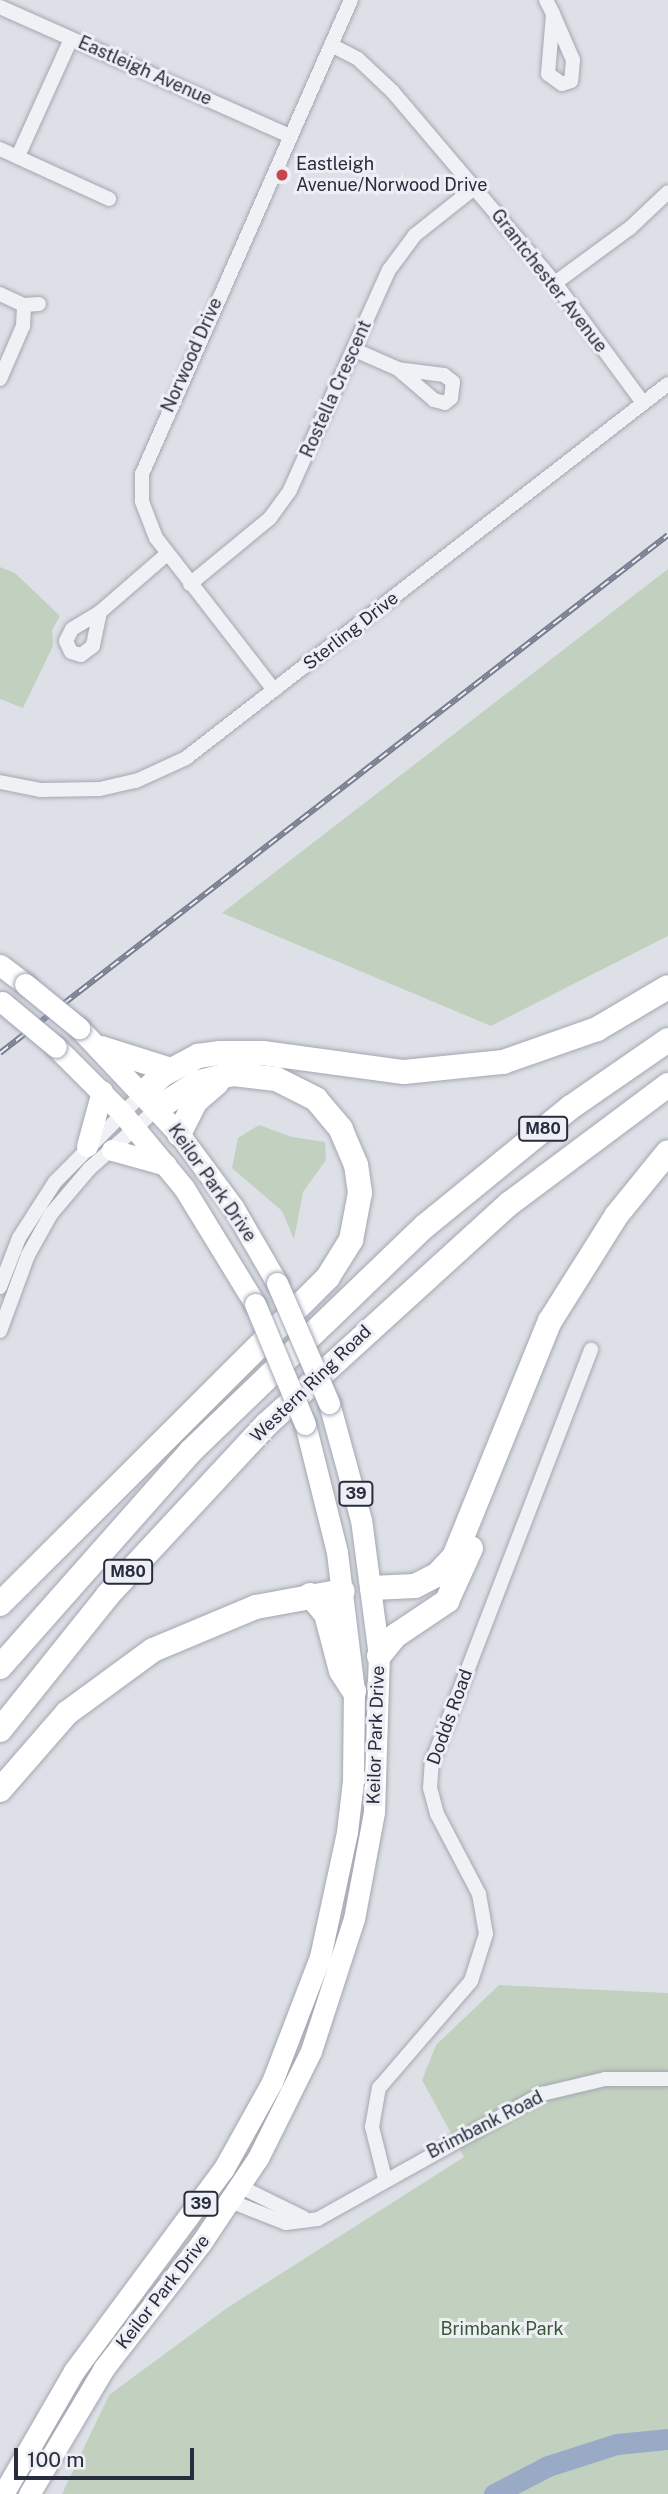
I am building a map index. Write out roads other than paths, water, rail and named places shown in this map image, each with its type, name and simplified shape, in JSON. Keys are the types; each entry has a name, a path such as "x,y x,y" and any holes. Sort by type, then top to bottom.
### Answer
{"highway":[{"path":"139,1109 171,1070 198,1056 242,1052 372,1070 473,1068 568,1042 668,987"},
{"name":"Western Ring Road","path":"0,1667 164,1479 425,1226 571,1107 668,1040"},
{"path":"105,1053 171,1070"},
{"path":"0,1604 328,1277 351,1240 359,1186 341,1129 324,1106 290,1084 233,1074 198,1082 139,1109"},
{"path":"179,1134 195,1101 233,1074"},
{"name":"Western Ring Road","path":"0,1730 107,1595 267,1424 509,1204 668,1085"},
{"path":"372,1588 415,1586 445,1569 460,1543 536,1350 575,1277 616,1216 668,1152"},
{"path":"379,1657 391,1639 438,1611 453,1591 479,1525 508,1419"},
{"path":"0,1790 52,1728 134,1661 209,1623 310,1595 343,1591"},
{"path":"310,1595 326,1614 341,1671 354,1691"}],"main road":[{"name":"Keilor Park Drive","path":"0,965 79,1028 105,1053 139,1109 166,1165 204,1218 255,1304 305,1424 328,1507 343,1591 354,1691 353,1781 347,1832 320,1957 272,2082 211,2191 74,2371 3,2493"},
{"name":"Keilor Park Drive","path":"1,1001 56,1047 102,1091 139,1109 179,1134 233,1207 277,1283 328,1403 353,1481 372,1588 379,1657 374,1812 354,1919 326,2012 297,2086 235,2194 104,2368 29,2494"},
{"path":"87,1146 102,1091"},
{"path":"112,1150 166,1165"},
{"path":"343,1591 372,1588"},
{"path":"211,2191 235,2194"}],"street":[{"name":"Norwood Drive","path":"274,690 167,554 150,528 142,501 146,461 351,0"},
{"path":"546,0 553,14"},
{"name":"Eastleigh Avenue","path":"0,7 290,136"},
{"path":"18,156 71,38"},
{"name":"Grantchester Avenue","path":"331,45 377,75 555,283 643,403"},
{"path":"0,149 109,198"},
{"name":"Rostella Crescent","path":"190,584 270,518 290,490 400,253 415,235 474,188"},
{"path":"555,283 630,228 668,192"},
{"path":"0,294 32,304 0,379"},
{"path":"355,350 398,369"},
{"name":"Sterling Drive","path":"0,782 60,792 136,781 186,758 668,384"},
{"path":"100,612 167,554"},
{"path":"0,1287 28,1222 87,1146 139,1109"},
{"path":"0,1331 43,1226 80,1178 112,1150 139,1109"},
{"name":"Dodds Road","path":"385,2179 372,2127 376,2097 392,2067 471,1981 486,1934 479,1894 437,1814 430,1770 591,1350"},
{"name":"Brimbank Road","path":"235,2194 286,2223 318,2219 385,2179 552,2091 605,2079 668,2079"}],"waterway":[{"path":"494,2494 548,2466 617,2444 668,2439"}],"railway":[{"path":"0,1053 668,535"}],"place":[{"name":"Eastleigh Avenue/Norwood Drive","path":"282,175"}],"park label":[{"name":"Brimbank Park","path":"502,2329"}]}
